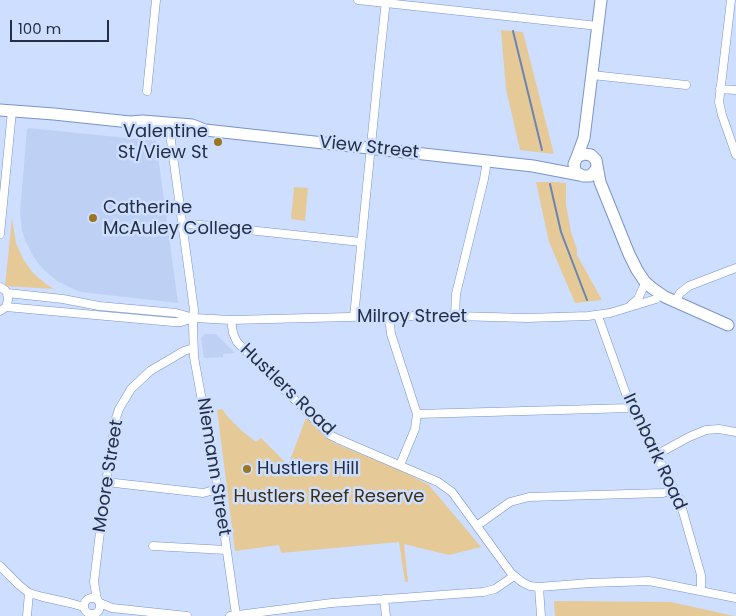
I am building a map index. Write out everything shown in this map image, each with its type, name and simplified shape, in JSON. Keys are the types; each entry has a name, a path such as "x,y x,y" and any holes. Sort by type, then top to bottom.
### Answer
{"street":[{"path":"147,91 156,0"},
{"path":"358,0 598,26"},
{"path":"601,0 584,138 574,164 575,170 592,183 596,189 632,275 669,306 732,327"},
{"path":"731,0 719,107 736,155"},
{"path":"354,317 386,2"},
{"path":"592,75 686,85"},
{"path":"720,89 736,90"},
{"path":"589,103 590,127 588,143 591,155 596,160 600,182 631,259 650,292 665,296 732,327"},
{"name":"View Street","path":"0,110 130,122 138,120 171,126 197,126 205,130 532,166 581,176"},
{"path":"0,234 12,111"},
{"name":"Niemann Street","path":"171,126 171,141 194,310 193,348 218,489 233,616"},
{"path":"576,159 584,154 591,155"},
{"name":"View Street","path":"532,166 565,164 576,159"},
{"path":"455,316 456,294 487,161"},
{"path":"581,176 590,176 597,168"},
{"path":"182,223 361,242"},
{"path":"675,302 680,293 689,286 736,268"},
{"path":"2,288 94,305 176,313 194,318"},
{"path":"2,288 8,300 2,311 173,322 194,318"},
{"path":"630,307 638,299 650,292"},
{"name":"Milroy Street","path":"194,318 232,320 389,316 527,318 598,316 630,307 650,292"},
{"path":"389,316 392,334 417,414 415,429 400,466"},
{"name":"Ironbark Road","path":"598,316 631,408 679,498 701,576 701,590"},
{"name":"Hustlers Road","path":"232,320 233,335 238,342 330,434 446,487 478,525 514,576"},
{"name":"Moore Street","path":"92,608 106,482 119,409 131,389 150,371 184,350 193,348"},
{"path":"417,414 631,408"},
{"path":"656,455 706,430 719,429 736,432"},
{"path":"106,482 203,493 218,489"},
{"path":"478,525 510,502 529,496 663,493 674,490"},
{"path":"154,546 226,550"},
{"path":"0,566 19,586 29,593 44,598 92,608 112,608 187,616"},
{"path":"233,616 327,603 483,592 495,589 514,576 526,584 539,588 641,581 658,582 736,598"},
{"path":"539,588 541,616"},
{"path":"27,616 29,593"},
{"path":"384,599 386,616"}],"shaded area":[{"name":"Catherine McAuley College","path":"27,129 156,141 178,303 81,292 57,281 38,263 25,240 20,213"},
{"path":"205,334 216,334 235,353 223,354 223,357 204,358 201,338"}],"green space":[{"path":"501,30 523,32 554,154 520,150 506,89"},
{"path":"536,182 566,183 566,204 577,255 602,300 575,303 549,242"},
{"path":"294,187 308,188 305,221 291,219"},
{"path":"12,218 16,243 23,259 33,273 54,289 5,286"},
{"name":"Hustlers Reef Reserve","path":"222,409 241,430 256,442 261,438 288,465 306,418 334,443 404,472 429,485 481,547 449,555 404,544 408,582 405,582 399,542 281,553 279,545 235,551 217,410"},
{"path":"554,601 671,602 734,616 555,616"}],"waterway":[{"path":"513,31 542,150"},
{"path":"550,184 561,232 587,300"}],"place":[{"name":"Valentine St/View St","path":"218,142"},
{"name":"Catherine McAuley College","path":"93,218"},
{"name":"Hustlers Hill","path":"247,469"}]}
